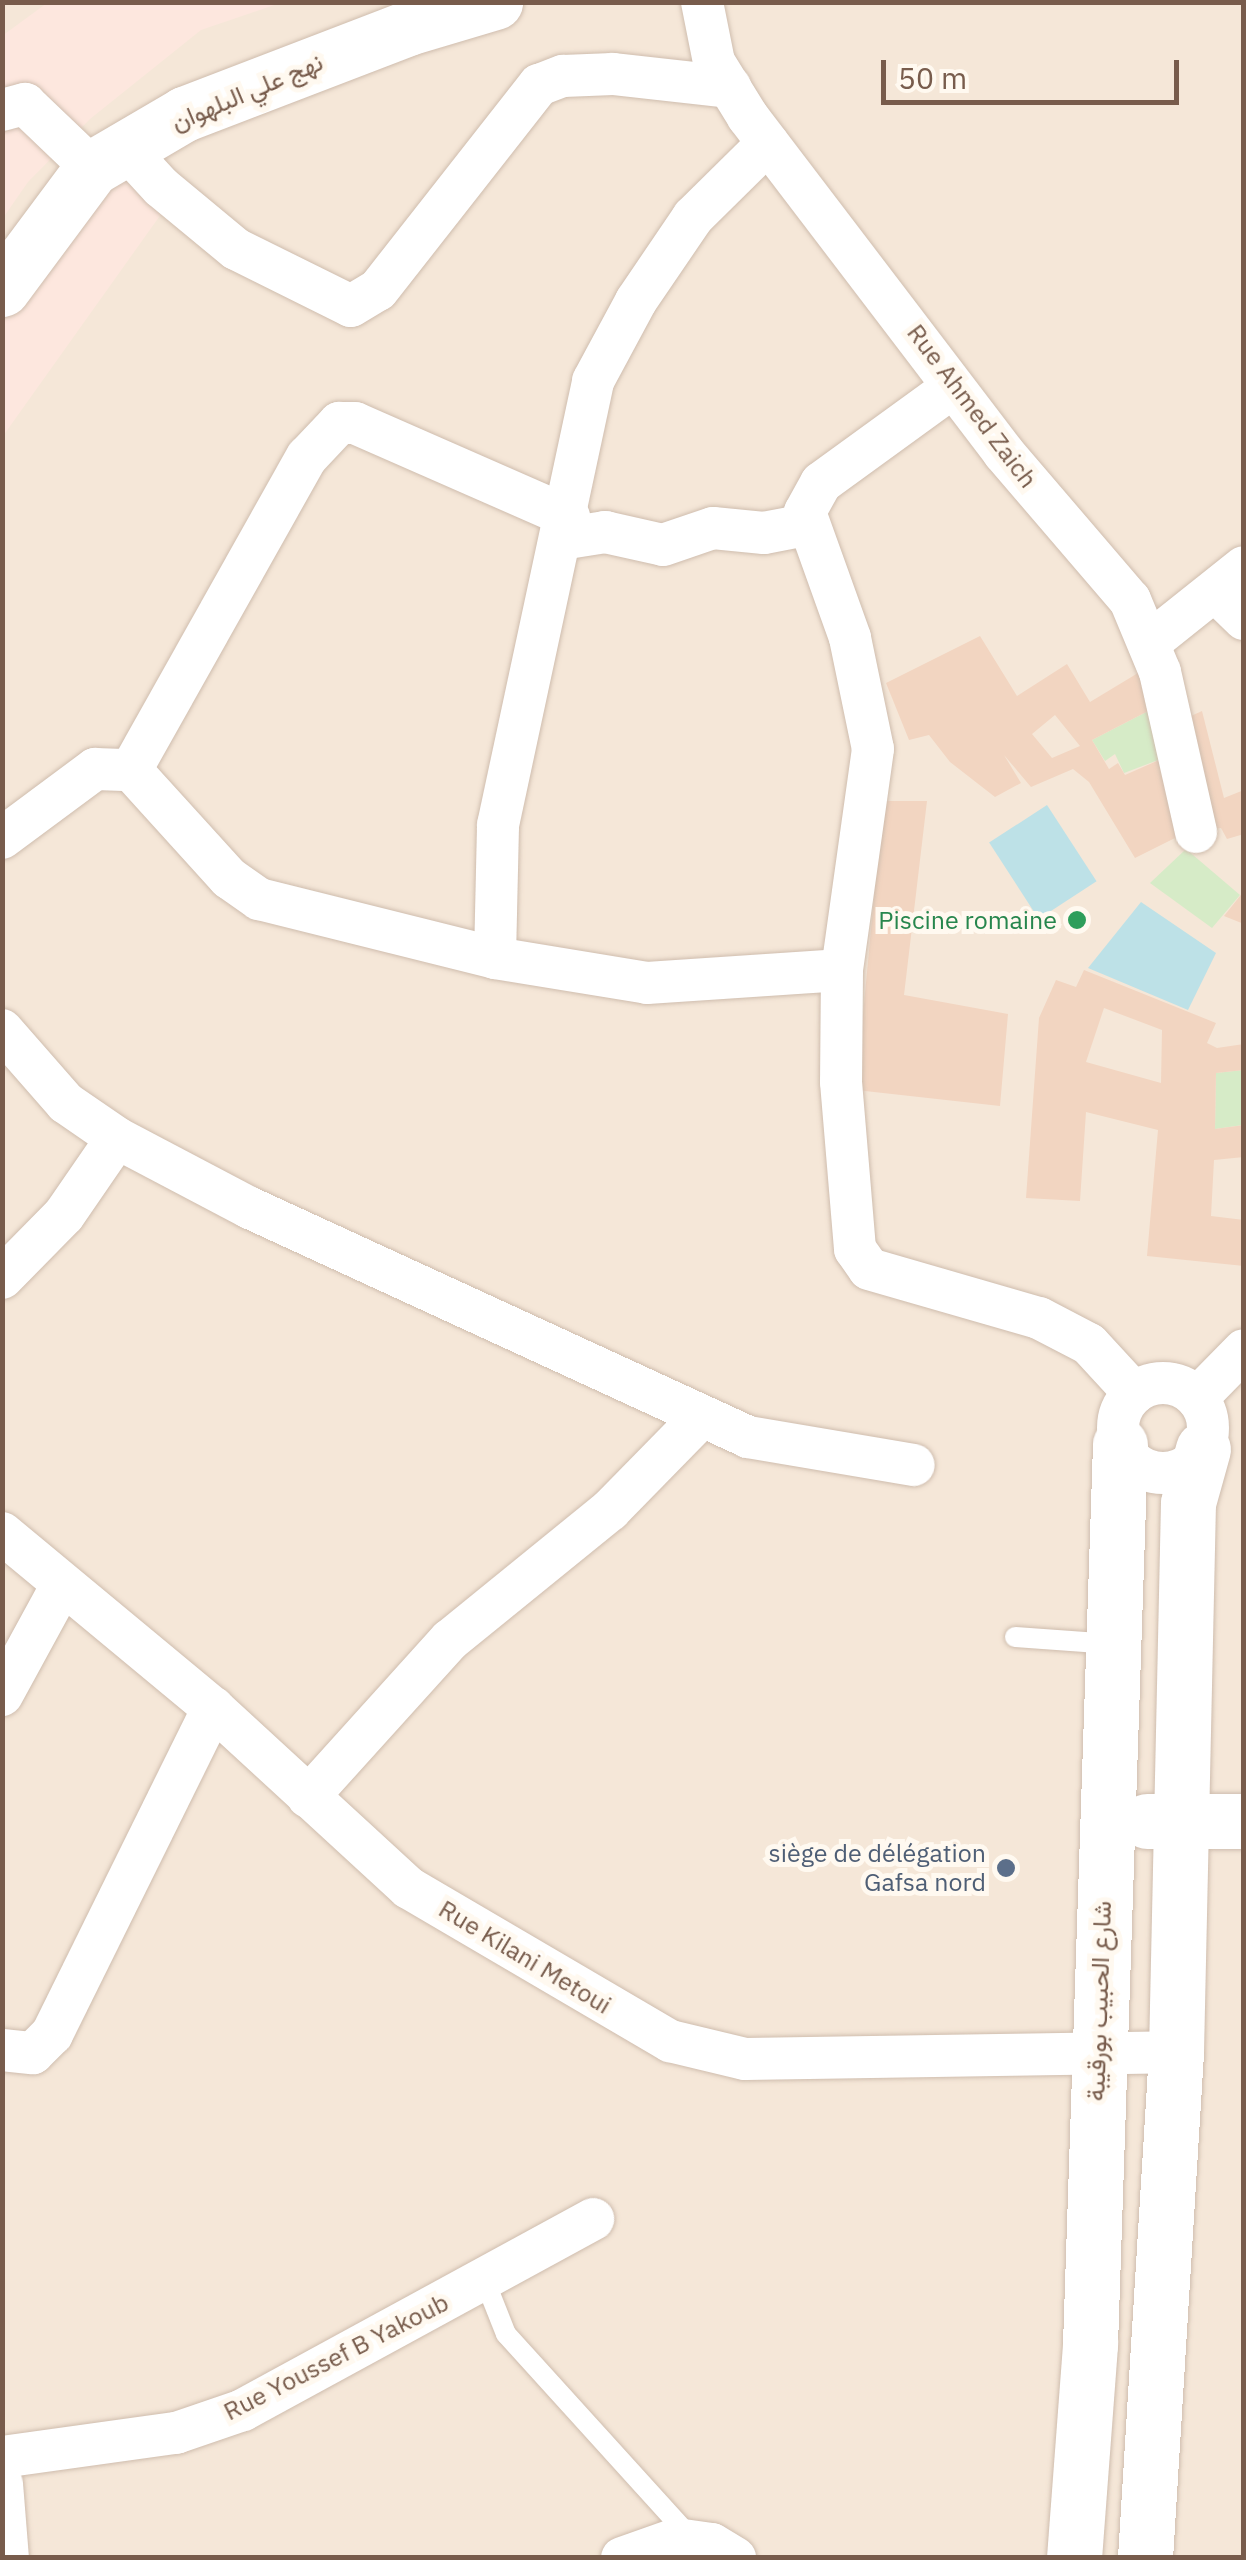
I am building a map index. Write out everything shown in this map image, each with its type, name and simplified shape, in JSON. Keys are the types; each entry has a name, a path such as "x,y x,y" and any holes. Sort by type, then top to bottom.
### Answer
{"street":[{"name":"نهج علي البلهوان","path":"2,289 109,159 240,89 496,2"},
{"name":"Rue Ahmed Zaich","path":"702,2 714,62 768,143 882,284 952,387 1130,600 1150,642 1196,832"},
{"path":"2,110 25,104 174,199 236,249 352,306 378,290 540,85 563,76 613,74 730,87"},
{"path":"495,958 498,825 565,528 593,381 636,300 693,218 768,143"},
{"path":"952,387 821,483 805,512 806,525 850,638 872,749 842,970 841,1082 855,1248 869,1269 1039,1318 1088,1344 1153,1473 1182,1469 1200,1424 1244,1350"},
{"path":"132,770 307,456 339,423 355,423 565,528 663,545 713,528 764,533 806,525"},
{"path":"1150,642 1234,593"},
{"path":"2,838 60,790 95,770 132,770 229,878 258,899 495,958 647,983 842,970"},
{"path":"2,1030 66,1103 117,1138 250,1208 478,1308 700,1418 748,1437 914,1465"},
{"path":"2,1278 64,1215 117,1138"},
{"path":"1127,1419 1159,1383 1200,1424"},
{"path":"308,1797 450,1640 610,1510 700,1418"},
{"name":"شارع الحبيب بورقيبة","path":"1074,2558 1090,2344 1113,1644 1127,1419"},
{"path":"1145,2558 1176,2052 1188,1503 1200,1424"},
{"name":"Rue Kilani Metoui","path":"2,1533 213,1708 410,1888 670,2040 745,2059 1097,2050 1176,2052"},
{"path":"2,1695 62,1585"},
{"path":"2,2050 33,2054 52,2034 213,1708"},
{"path":"1106,1819 1244,1821"},
{"name":"Rue Youssef B Yakoub","path":"2,2457 176,2433 243,2410 593,2219"},
{"path":"2,2484 8,2558"},
{"path":"622,2558 664,2540 691,2539 734,2558"}],"lane":[{"path":"1016,1637 1113,1644"},
{"path":"485,2280 506,2334 691,2539"}],"shaded area":[{"path":"3,3 1243,3 1243,2557 3,2557"},
{"path":"47,3 280,3 201,30 90,119 28,182 3,218 2,36"},
{"path":"143,156 164,210 3,436 3,297"}],"green space":[{"path":"1154,708 1166,757 1124,773 1115,754 1105,761 1092,740"},
{"path":"1186,849 1240,895 1212,928 1150,883"},
{"path":"1243,1070 1243,1125 1215,1129 1216,1073"}],"water":[{"path":"1047,805 1097,881 1039,919 989,843"},
{"path":"1141,902 1216,953 1188,1010 1088,968"}],"building":[{"path":"980,636 1017,696 1067,664 1090,702 1143,670 1154,708 1092,740 1109,769 1118,763 1125,775 1166,757 1187,832 1135,858 1089,782 1073,769 1031,787 1004,755 1021,783 995,797 950,762 929,735 909,740 886,683","holes":["1055,715 1080,746 1052,758 1032,734"]},
{"path":"1202,711 1224,798 1244,790 1244,834 1227,839 1221,828 1207,830 1180,721"},
{"path":"883,801 927,801 904,995 1008,1014 1000,1106 856,1090"},
{"path":"1244,891 1244,924 1224,916"},
{"path":"1084,970 1216,1023 1207,1043 1217,1048 1244,1044 1244,1070 1216,1073 1215,1129 1244,1125 1244,1157 1214,1160 1211,1216 1244,1220 1244,1266 1147,1256 1158,1130 1086,1112 1080,1201 1026,1198 1039,1018 1056,980 1076,987","holes":["1104,1008 1162,1030 1161,1083 1086,1062"]}],"place":[{"name":"Piscine romaine","path":"1077,920"},
{"name":"siège de délégation Gafsa nord","path":"1006,1868"}]}
